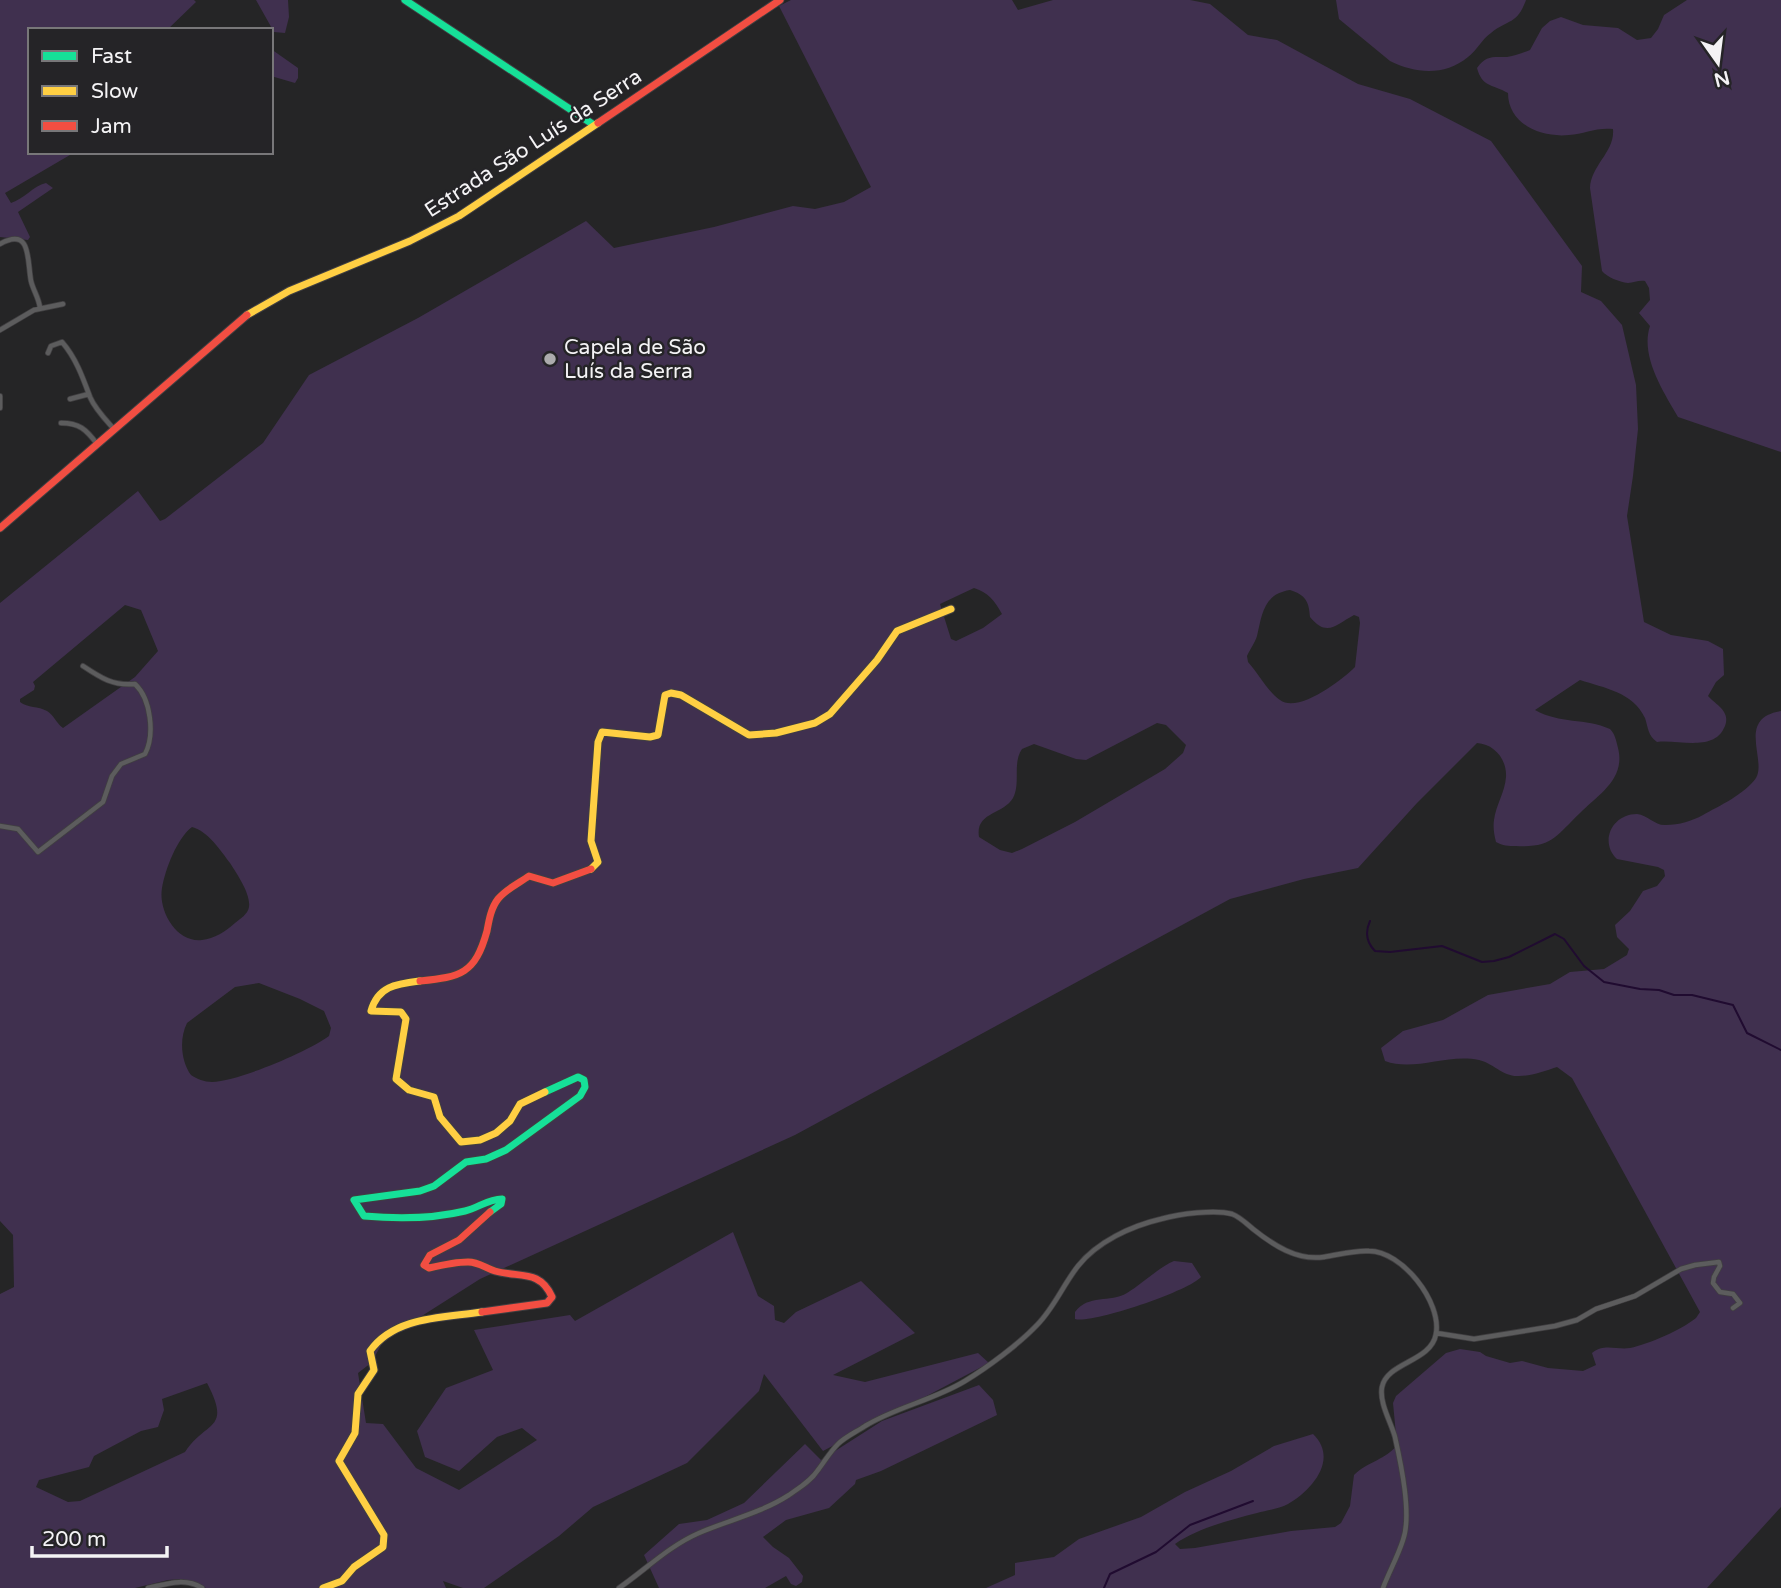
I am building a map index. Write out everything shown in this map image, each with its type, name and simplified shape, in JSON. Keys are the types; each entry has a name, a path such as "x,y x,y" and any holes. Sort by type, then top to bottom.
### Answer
{"street":[{"path":"405,0 594,125"},
{"name":"Estrada São Luís da Serra","path":"0,528 233,326 263,304 433,230 459,216 780,0"},
{"path":"0,244 14,239 27,247 31,280 40,308"},
{"path":"0,330 40,308 63,304"},
{"path":"48,353 51,346 62,342 87,383 89,394 98,411 114,429"},
{"path":"70,399 89,394"},
{"path":"0,396 0,408"},
{"path":"61,423 74,423 86,429 97,444"},
{"path":"323,1588 342,1581 354,1567 383,1547 384,1535 339,1461 353,1436 356,1425 354,1407 359,1391 374,1371 375,1359 370,1351 391,1328 547,1303 552,1297 542,1281 528,1275 494,1271 478,1263 468,1262 429,1268 424,1265 430,1255 444,1252 487,1213 501,1204 502,1199 495,1198 469,1211 387,1219 364,1216 357,1209 354,1200 420,1191 434,1186 466,1162 486,1159 515,1144 580,1096 585,1087 584,1080 578,1077 520,1104 513,1119 488,1137 475,1143 461,1142 440,1117 434,1097 409,1090 396,1079 406,1019 401,1012 371,1012 371,1006 386,989 411,981 459,976 469,970 478,954 496,901 529,876 553,883 594,868 598,862 591,841 598,742 602,732 650,737 658,735 665,695 671,693 681,695 749,735 776,733 815,723 830,713 852,689 897,631 951,609"},
{"path":"0,826 18,829 38,852 103,802 112,776 121,764 145,754 149,746 150,729 146,696 135,684 121,685 105,681 83,666"},
{"path":"619,1588 681,1542 787,1496 818,1472 827,1456 840,1442 866,1425 964,1382 1037,1326 1077,1268 1090,1253 1104,1243 1144,1224 1189,1214 1232,1214 1284,1250 1302,1256 1320,1258 1370,1250 1385,1254 1422,1285 1430,1300 1436,1333 1432,1343 1423,1353 1388,1377 1381,1392 1399,1463 1406,1526 1403,1541 1383,1588"},
{"path":"1436,1333 1474,1339 1555,1326 1577,1320 1635,1296 1681,1269 1719,1262 1713,1283 1720,1292 1732,1294 1740,1303 1732,1308"},
{"path":"148,1588 181,1582 196,1584 202,1588"}],"shaded area":[{"path":"0,0 194,0 196,2 169,28 28,28 28,154 72,154 5,193 11,203 46,183 53,188 18,212 30,237 28,240 0,237"},
{"path":"256,0 288,0 289,17 285,33 274,32"},
{"path":"791,0 1012,0 1018,10 1053,0 1190,0 1210,4 1248,35 1277,40 1358,84 1410,99 1491,141 1582,266 1581,292 1601,301 1622,325 1636,385 1638,429 1627,516 1644,622 1671,635 1708,641 1723,649 1724,675 1716,682 1708,696 1725,714 1724,728 1712,740 1703,742 1657,742 1650,734 1640,709 1633,702 1617,692 1580,680 1535,710 1554,717 1610,729 1618,748 1618,769 1602,793 1546,843 1506,846 1496,842 1494,820 1506,770 1494,749 1477,743 1358,868 1230,899 795,1135 480,1279 384,1340 371,1363 358,1373 366,1423 383,1424 416,1468 459,1490 537,1440 522,1428 497,1437 459,1471 425,1457 417,1431 446,1388 493,1370 474,1330 570,1315 575,1321 733,1232 758,1296 774,1306 775,1320 784,1323 796,1312 861,1281 915,1333 833,1375 865,1382 978,1353 989,1363 823,1451 764,1374 759,1391 687,1463 593,1507 559,1536 484,1588 463,1588 443,1581 446,1588 206,1588 182,1579 135,1588 0,1588 0,1294 14,1287 13,1235 0,1221 0,603 138,491 160,521 165,519 263,443 309,375 418,318 586,221 614,248 714,227 793,206 815,209 844,202 871,187 779,6","holes":["974,588 991,598 1002,614 983,628 956,641 951,639 940,604","1290,590 1300,594 1307,603 1310,617 1322,627 1332,627 1354,615 1359,617 1355,667 1319,694 1297,703 1288,703 1275,696 1248,662 1247,656 1256,639 1265,607 1274,596","125,605 141,610 158,651 135,677 63,728 47,711 20,702 35,686 33,682","1157,723 1166,725 1186,745 1183,753 1165,769 1075,822 1022,849 1012,853 1000,850 979,837 979,829 985,818 1009,804 1013,798 1022,749 1034,744 1086,760","192,827 209,837 230,863 248,896 249,907 244,916 224,932 202,940 193,940 177,931 163,906 162,888 172,855","259,983 324,1011 331,1028 329,1036 319,1043 289,1057 239,1077 212,1082 196,1078 188,1069 183,1057 182,1043 187,1023 235,987","207,1383 214,1398 217,1417 185,1452 80,1501 68,1502 36,1487 39,1480 89,1467 94,1456 141,1431 158,1427 164,1410 162,1399"]},
{"path":"1336,0 1526,0 1515,18 1488,35 1468,57 1450,67 1430,71 1410,69 1390,61 1339,19"},
{"path":"1687,0 1781,0 1781,452 1678,417 1660,385 1648,349 1650,326 1639,313 1650,300 1649,288 1645,281 1625,282 1602,271 1590,188 1594,172 1610,145 1613,129 1558,135 1528,127 1514,113 1509,104 1508,93 1485,82 1477,68 1490,58 1510,57 1530,50 1542,28 1561,17 1583,25 1618,28 1637,40 1651,38 1664,15"},
{"path":"273,50 298,68 295,83 273,77"},
{"path":"1781,711 1781,1507 1707,1588 986,1588 1015,1575 1015,1563 1054,1557 1079,1539 1141,1517 1274,1446 1313,1434 1320,1444 1323,1463 1306,1491 1281,1507 1204,1529 1175,1544 1180,1549 1195,1548 1291,1531 1335,1527 1341,1523 1350,1506 1354,1475 1388,1454 1397,1445 1393,1403 1396,1396 1446,1353 1460,1349 1480,1352 1510,1363 1522,1361 1548,1368 1583,1371 1596,1365 1592,1353 1597,1350 1630,1348 1646,1343 1674,1332 1696,1318 1700,1312 1572,1078 1557,1067 1524,1076 1513,1076 1479,1060 1467,1058 1396,1064 1385,1061 1381,1048 1403,1031 1443,1020 1488,995 1550,984 1570,972 1604,969 1627,955 1629,949 1617,937 1615,925 1630,911 1643,891 1657,886 1665,876 1664,870 1658,867 1617,859 1609,845 1611,830 1621,819 1637,814 1662,825 1685,822 1739,794 1756,778 1756,731 1760,722 1767,715"},
{"path":"1174,1261 1192,1263 1201,1277 1179,1290 1140,1305 1100,1317 1075,1319 1075,1312 1080,1306 1127,1293"},
{"path":"979,1385 993,1400 997,1415 881,1471 856,1480 829,1508 786,1520 763,1537 789,1558 803,1576 802,1582 796,1586 791,1584 786,1576 765,1588 659,1588 644,1555 679,1524 707,1520 744,1503 805,1444 821,1460 882,1421"}],"waterway":[{"path":"1370,921 1367,937 1375,951 1390,952 1442,946 1482,962 1509,957 1555,934 1564,939 1584,966 1604,982 1659,990 1674,995 1692,995 1733,1005 1747,1033 1781,1050"},
{"path":"1104,1588 1110,1574 1156,1552 1190,1525 1253,1501"}],"traffic: fast":[{"path":"405,0 594,125"},
{"path":"490,1212 501,1204 502,1199 453,1214 402,1218 364,1216 354,1200 420,1191 434,1186 466,1162 486,1159 506,1150 580,1096 585,1087 584,1080 578,1077 545,1092"}],"traffic: slow":[{"path":"247,315 289,291 410,241 459,216 598,123"},
{"path":"591,869 598,862 591,841 598,742 602,732 650,737 658,735 665,695 671,693 681,695 749,735 776,733 815,723 830,714 877,660 897,631 951,609"},
{"path":"420,981 396,985 383,991 371,1011 401,1012 406,1019 396,1079 409,1090 434,1097 440,1117 461,1142 480,1140 496,1133 510,1121 520,1104 545,1092"},
{"path":"323,1588 342,1581 354,1567 383,1547 384,1535 339,1461 355,1433 358,1394 374,1370 370,1351 380,1340 406,1325 482,1312"}],"traffic: jam":[{"path":"598,123 780,0"},
{"path":"0,528 247,315"},
{"path":"420,981 456,975 471,965 482,945 494,906 501,895 513,886 529,876 553,883 591,869"},
{"path":"482,1312 547,1303 552,1297 541,1282 528,1276 495,1271 468,1262 429,1268 424,1265 430,1255 459,1240 490,1212"}],"place":[{"name":"Capela de São Luís da Serra","path":"550,359"}]}
